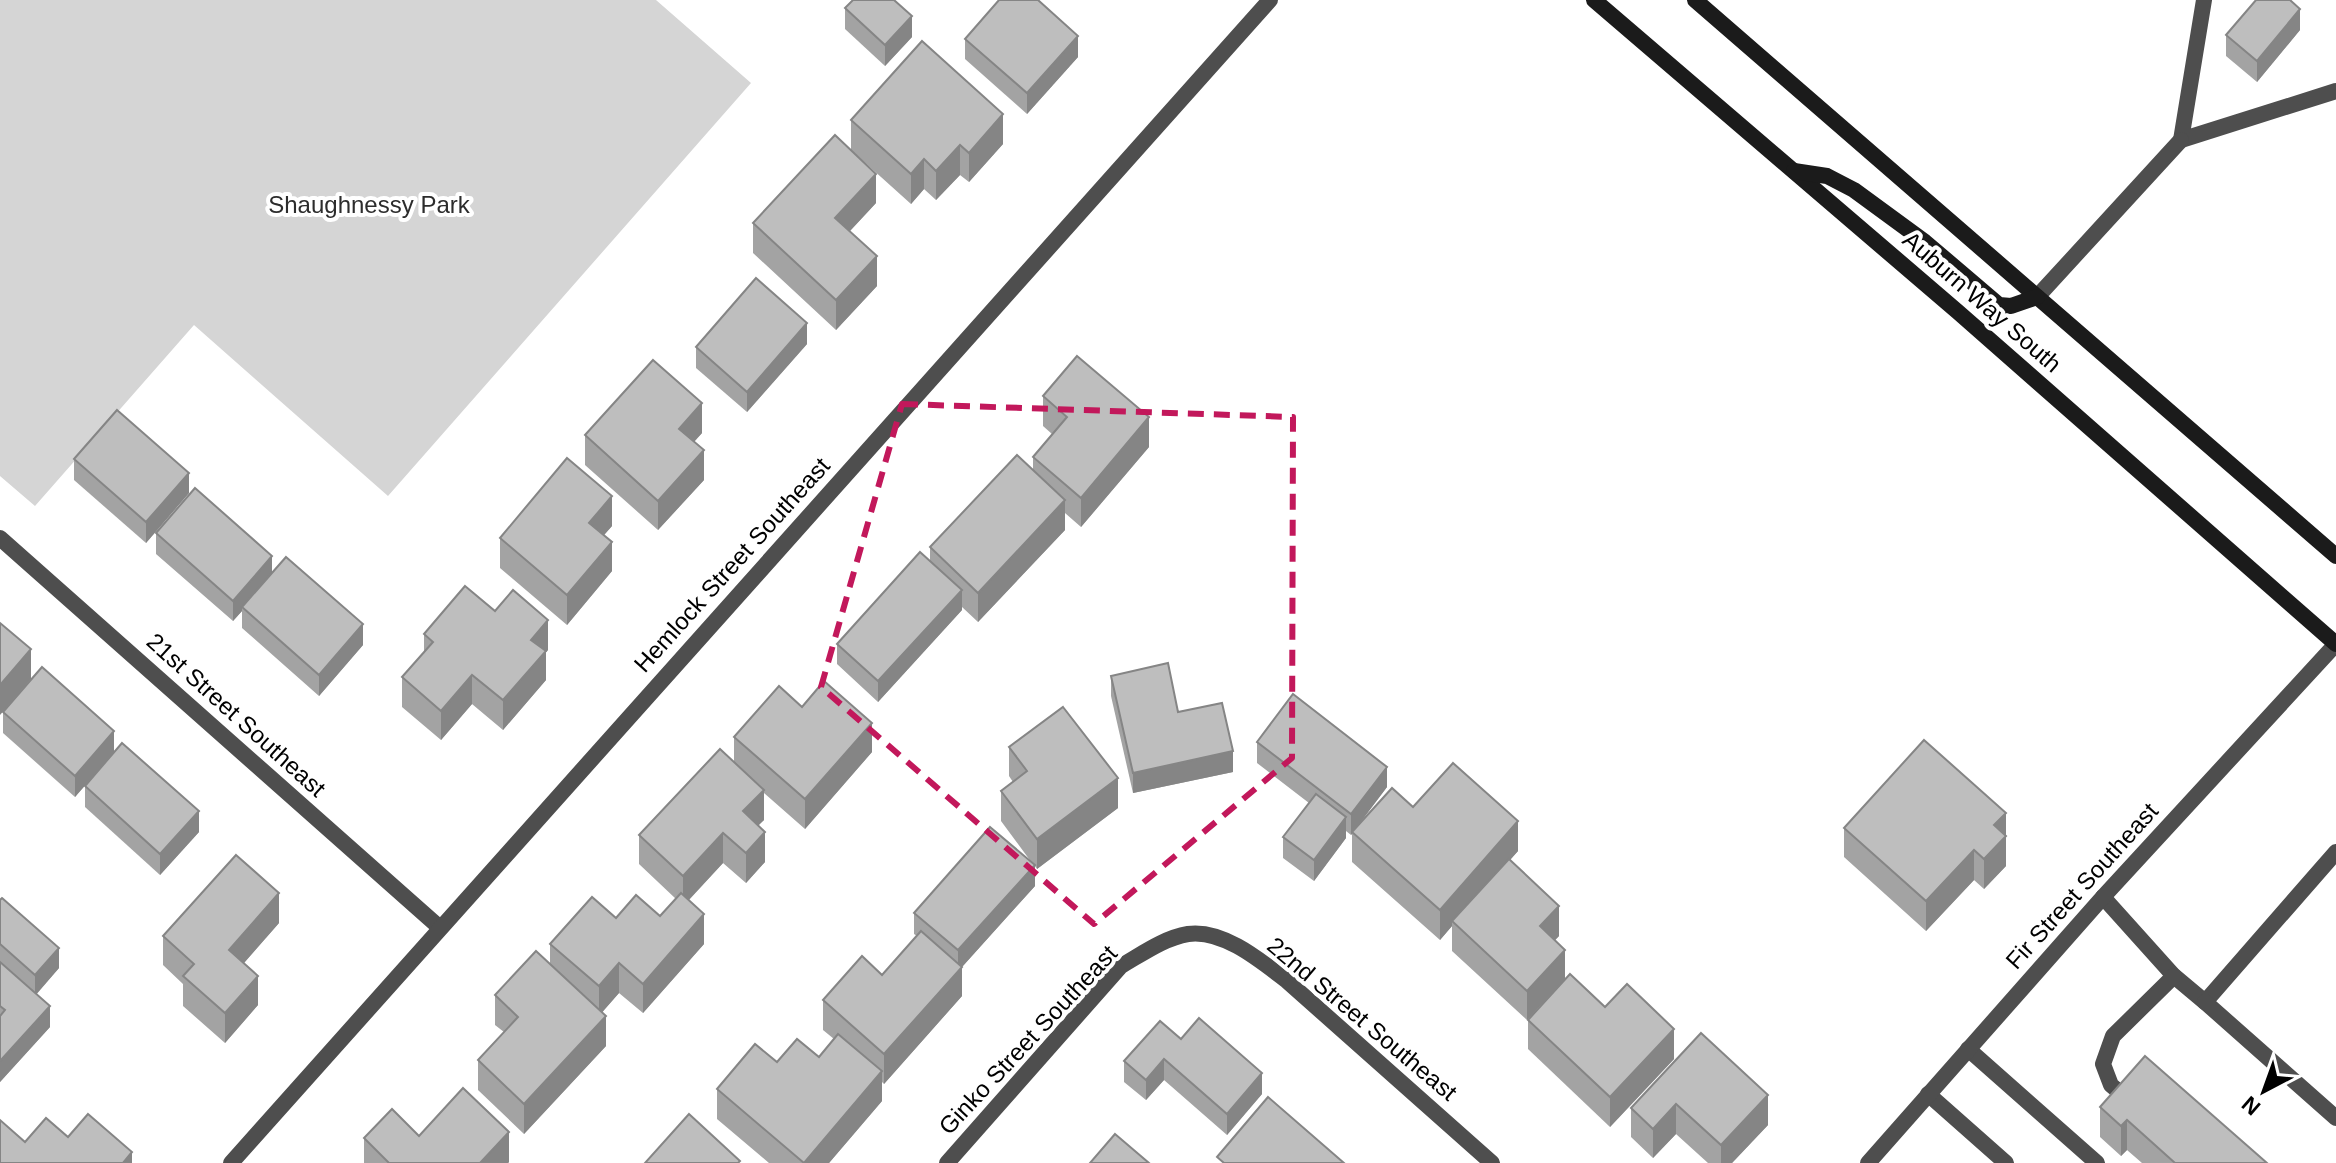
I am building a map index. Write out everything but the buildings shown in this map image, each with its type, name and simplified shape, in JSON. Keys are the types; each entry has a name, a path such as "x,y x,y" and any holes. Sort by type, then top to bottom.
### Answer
{"main road":[{"name":"Auburn Way South","path":"1594,0 1958,312 2336,644"},
{"name":"Auburn Way South","path":"1695,0 2336,556"},
{"path":"1793,171 1827,176 1854,190 1925,242 1999,305 2011,306 2037,297"}],"street":[{"name":"Hemlock Street Southeast","path":"231,1163 1270,0"},
{"path":"2181,140 2204,0"},
{"path":"2037,297 2181,140 2336,91"},
{"name":"21st Street Southeast","path":"0,538 439,927"},
{"name":"Fir Street Southeast","path":"1868,1163 2103,897 2336,644"},
{"path":"2205,1002 2336,852"},
{"path":"2103,897 2174,976 2336,1118"},
{"name":"Ginko Street Southeast","path":"947,1163 1121,966 1155,946 1190,934"},
{"name":"22nd Street Southeast","path":"1190,934 1224,939 1287,981 1492,1163"},
{"path":"2131,1102 2111,1085 2103,1064 2113,1036 2174,976"},
{"path":"1968,1049 2097,1163"},
{"path":"1928,1094 2006,1163"}],"highlighted area":[{"path":"902,404 1293,417 1292,758 1094,924 821,687"}],"green space":[{"name":"Shaughnessy Park","path":"0,0 656,0 751,83 388,496 194,325 35,506 0,476"}]}
